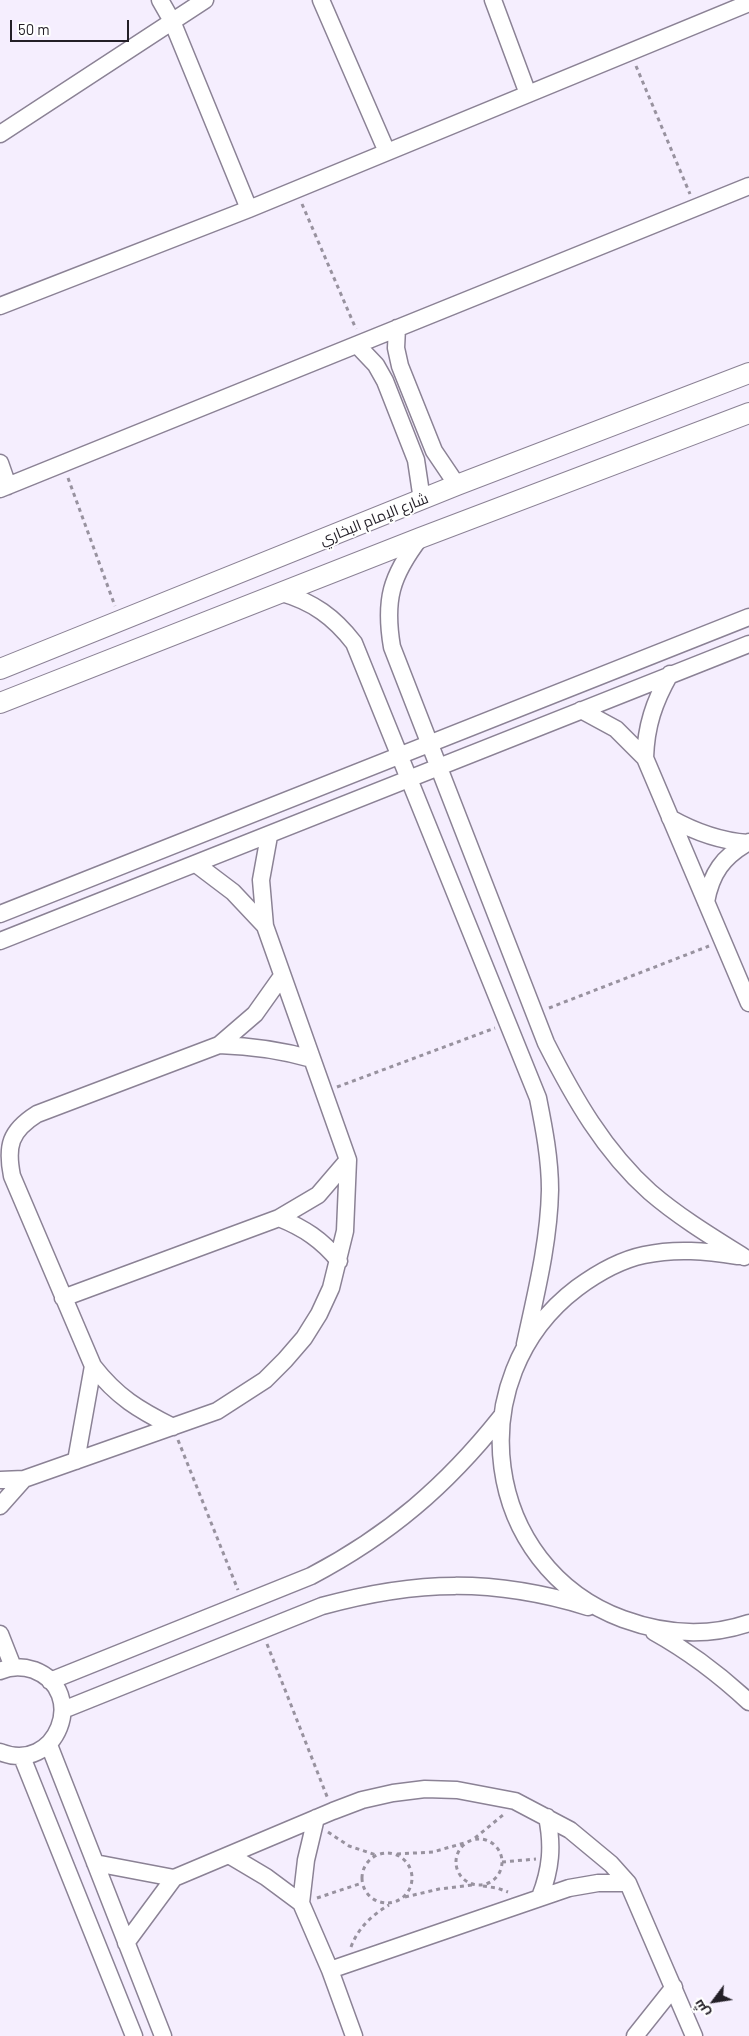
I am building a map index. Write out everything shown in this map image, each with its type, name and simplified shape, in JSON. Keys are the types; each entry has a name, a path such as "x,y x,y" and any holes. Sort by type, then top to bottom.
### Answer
{"street":[{"path":"160,0 172,21 249,209"},
{"path":"0,134 205,0"},
{"path":"321,0 387,152"},
{"path":"493,0 528,94"},
{"path":"0,306 249,209 749,3"},
{"path":"0,463 4,487 749,186"},
{"path":"397,328 396,348 400,366 434,451 457,485"},
{"path":"359,344 376,365 385,381 416,460 422,500"},
{"name":"شارع الإمام البخاري","path":"0,668 457,485 749,373"},
{"path":"0,703 420,538 749,412"},
{"path":"420,538 402,562 390,589 387,618 392,647 535,1014 567,1084 589,1122 615,1156 650,1192 687,1221 746,1258"},
{"path":"282,592 304,599 323,610 340,625 354,643 510,1023 538,1098 550,1187 547,1233 525,1344 509,1380 501,1417 501,1465 512,1511 535,1552 568,1587 607,1613"},
{"path":"0,914 749,616"},
{"path":"0,941 269,836 749,644"},
{"path":"645,758 650,714 670,674"},
{"path":"581,710 616,728 645,758 748,999"},
{"path":"670,818 706,835 725,841 748,842"},
{"path":"0,1480 24,1479 216,1411 242,1397 265,1380 286,1360 304,1338 319,1314 331,1288 345,1231 348,1160 264,926 261,880 269,836"},
{"path":"706,902 710,883 718,866 731,852 748,842"},
{"path":"196,864 233,892 264,926"},
{"path":"173,1427 127,1402 108,1386 93,1366 12,1176 8,1156 13,1137 23,1123 37,1114 219,1045 254,1014 282,976"},
{"path":"219,1045 266,1048 312,1059"},
{"path":"63,1298 279,1218 318,1194 348,1160"},
{"path":"279,1218 312,1235 339,1261"},
{"path":"525,1344 556,1304 596,1274 644,1255 694,1249 746,1258"},
{"path":"76,1461 90,1397 93,1366"},
{"path":"50,1681 244,1605 311,1576 380,1535 415,1508 448,1478 501,1417"},
{"path":"0,1506 24,1479"},
{"path":"63,1710 322,1606 362,1595 403,1588 444,1585 486,1586 527,1592 607,1613 646,1627 685,1649 720,1676 749,1702"},
{"path":"646,1627 688,1633 731,1629 749,1623"},
{"path":"0,1634 7,1669 27,1668 40,1673 50,1681 59,1694 63,1710 62,1723 57,1735 49,1745 36,1753 22,1757 0,1752"},
{"path":"49,1745 163,2036"},
{"path":"22,1757 134,2036"},
{"path":"126,1943 174,1878 362,1800 393,1793 425,1789 457,1790 515,1801 547,1817 591,1846 628,1883 694,2036"},
{"path":"540,1897 548,1878 551,1858 551,1837 547,1817"},
{"path":"301,1903 306,1860 316,1818"},
{"path":"229,1855 266,1877 301,1903 330,1970 354,2036"},
{"path":"95,1863 174,1878"},
{"path":"330,1970 569,1888 598,1884 628,1883"},
{"path":"635,2036 674,1987"}],"path":[{"path":"630,52 695,208"},
{"path":"295,190 359,344"},
{"path":"63,463 120,620"},
{"path":"535,1014 722,940"},
{"path":"324,1092 510,1023"},
{"path":"173,1427 244,1605"},
{"path":"262,1631 333,1811"},
{"path":"316,1818 337,1838 356,1849 377,1855 433,1852 474,1839 496,1822 515,1801"},
{"path":"346,1965 351,1945 360,1928 374,1914 391,1904 404,1897 439,1889 475,1885 483,1886 496,1878 500,1873 502,1862 500,1852 496,1846 483,1839 474,1839"},
{"path":"469,1841 459,1851 456,1865 462,1878 475,1885"},
{"path":"395,1854 407,1863 411,1870 412,1884 404,1897"},
{"path":"377,1855 363,1870 362,1883 365,1891 376,1902 391,1904"},
{"path":"502,1862 551,1858"},
{"path":"301,1903 362,1883"}]}
